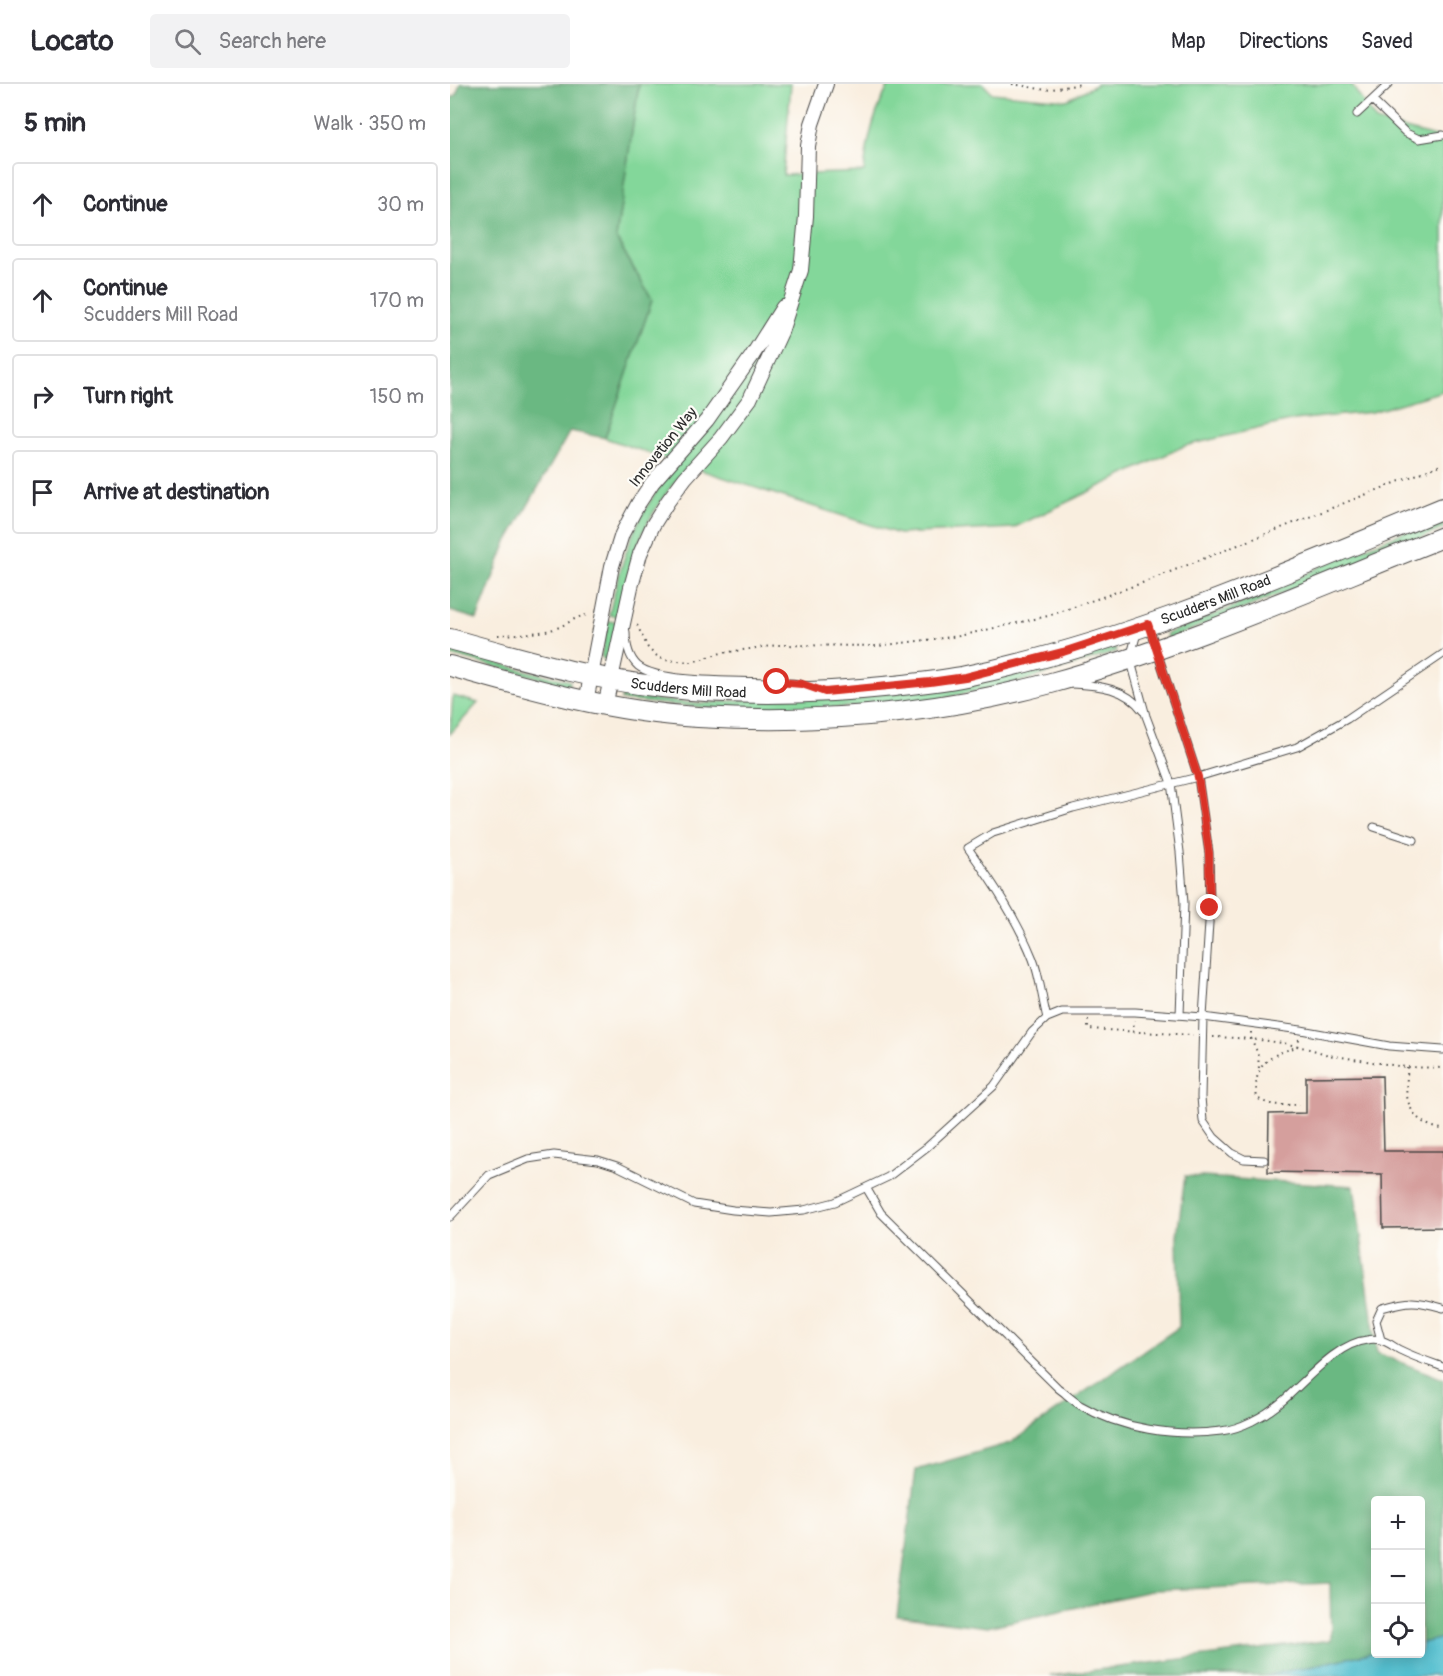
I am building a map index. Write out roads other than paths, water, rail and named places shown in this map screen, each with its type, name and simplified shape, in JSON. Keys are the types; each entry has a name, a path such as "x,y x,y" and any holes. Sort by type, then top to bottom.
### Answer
{"main road":[{"name":"Scudders Mill Road","path":"450,639 591,677 712,691 825,692 965,677 1063,652 1143,626 1268,579 1443,508"},
{"name":"Scudders Mill Road","path":"450,666 595,704 696,717 774,720 834,718 934,707 1052,682 1130,658 1443,537"}],"street":[{"name":"Innovation Way","path":"595,704 610,680 640,554 653,525 685,478 741,413 763,375 781,332 804,252 808,146 812,124 826,84"},
{"name":"Innovation Way","path":"595,704 591,677 612,567 622,534 652,483 707,420 752,356 794,290"},
{"path":"721,400 741,413"}],"lane":[{"path":"1357,114 1389,84"},
{"path":"1372,100 1406,133 1419,139 1443,135"},
{"path":"625,621 628,652 637,664 652,674 714,680 789,682 825,692"},
{"path":"1143,626 1155,649 1198,777 1209,853 1210,908 1203,1017 1201,1097 1203,1121 1214,1137 1232,1153 1244,1159 1264,1160"},
{"path":"1143,626 1130,658 1146,716 1171,783 1184,903 1180,1015"},
{"path":"1047,1018 1034,962 1016,923 1001,895 968,848 993,833 1072,808 1198,777 1297,747 1347,719 1443,654"},
{"path":"1052,682 1107,687 1138,704 1146,716"},
{"path":"1374,827 1414,840"},
{"path":"450,1217 489,1175 528,1159 554,1155 598,1160 617,1166 694,1204 771,1213 804,1210 835,1202 867,1189 888,1177 927,1147 994,1086 1032,1032 1047,1018 1062,1012 1203,1017 1301,1030 1389,1046 1443,1050"},
{"path":"867,1189 881,1213 1058,1388 1079,1404 1109,1419 1151,1430 1224,1431 1256,1419 1280,1404 1306,1378 1344,1349 1364,1340 1381,1340 1401,1351 1443,1367"},
{"path":"1381,1340 1376,1321 1382,1308 1407,1301 1424,1302 1443,1308"}],"water":[{"path":"1443,1638 1443,1676 1265,1676 1371,1653 1371,1658 1425,1658 1425,1642"}]}
